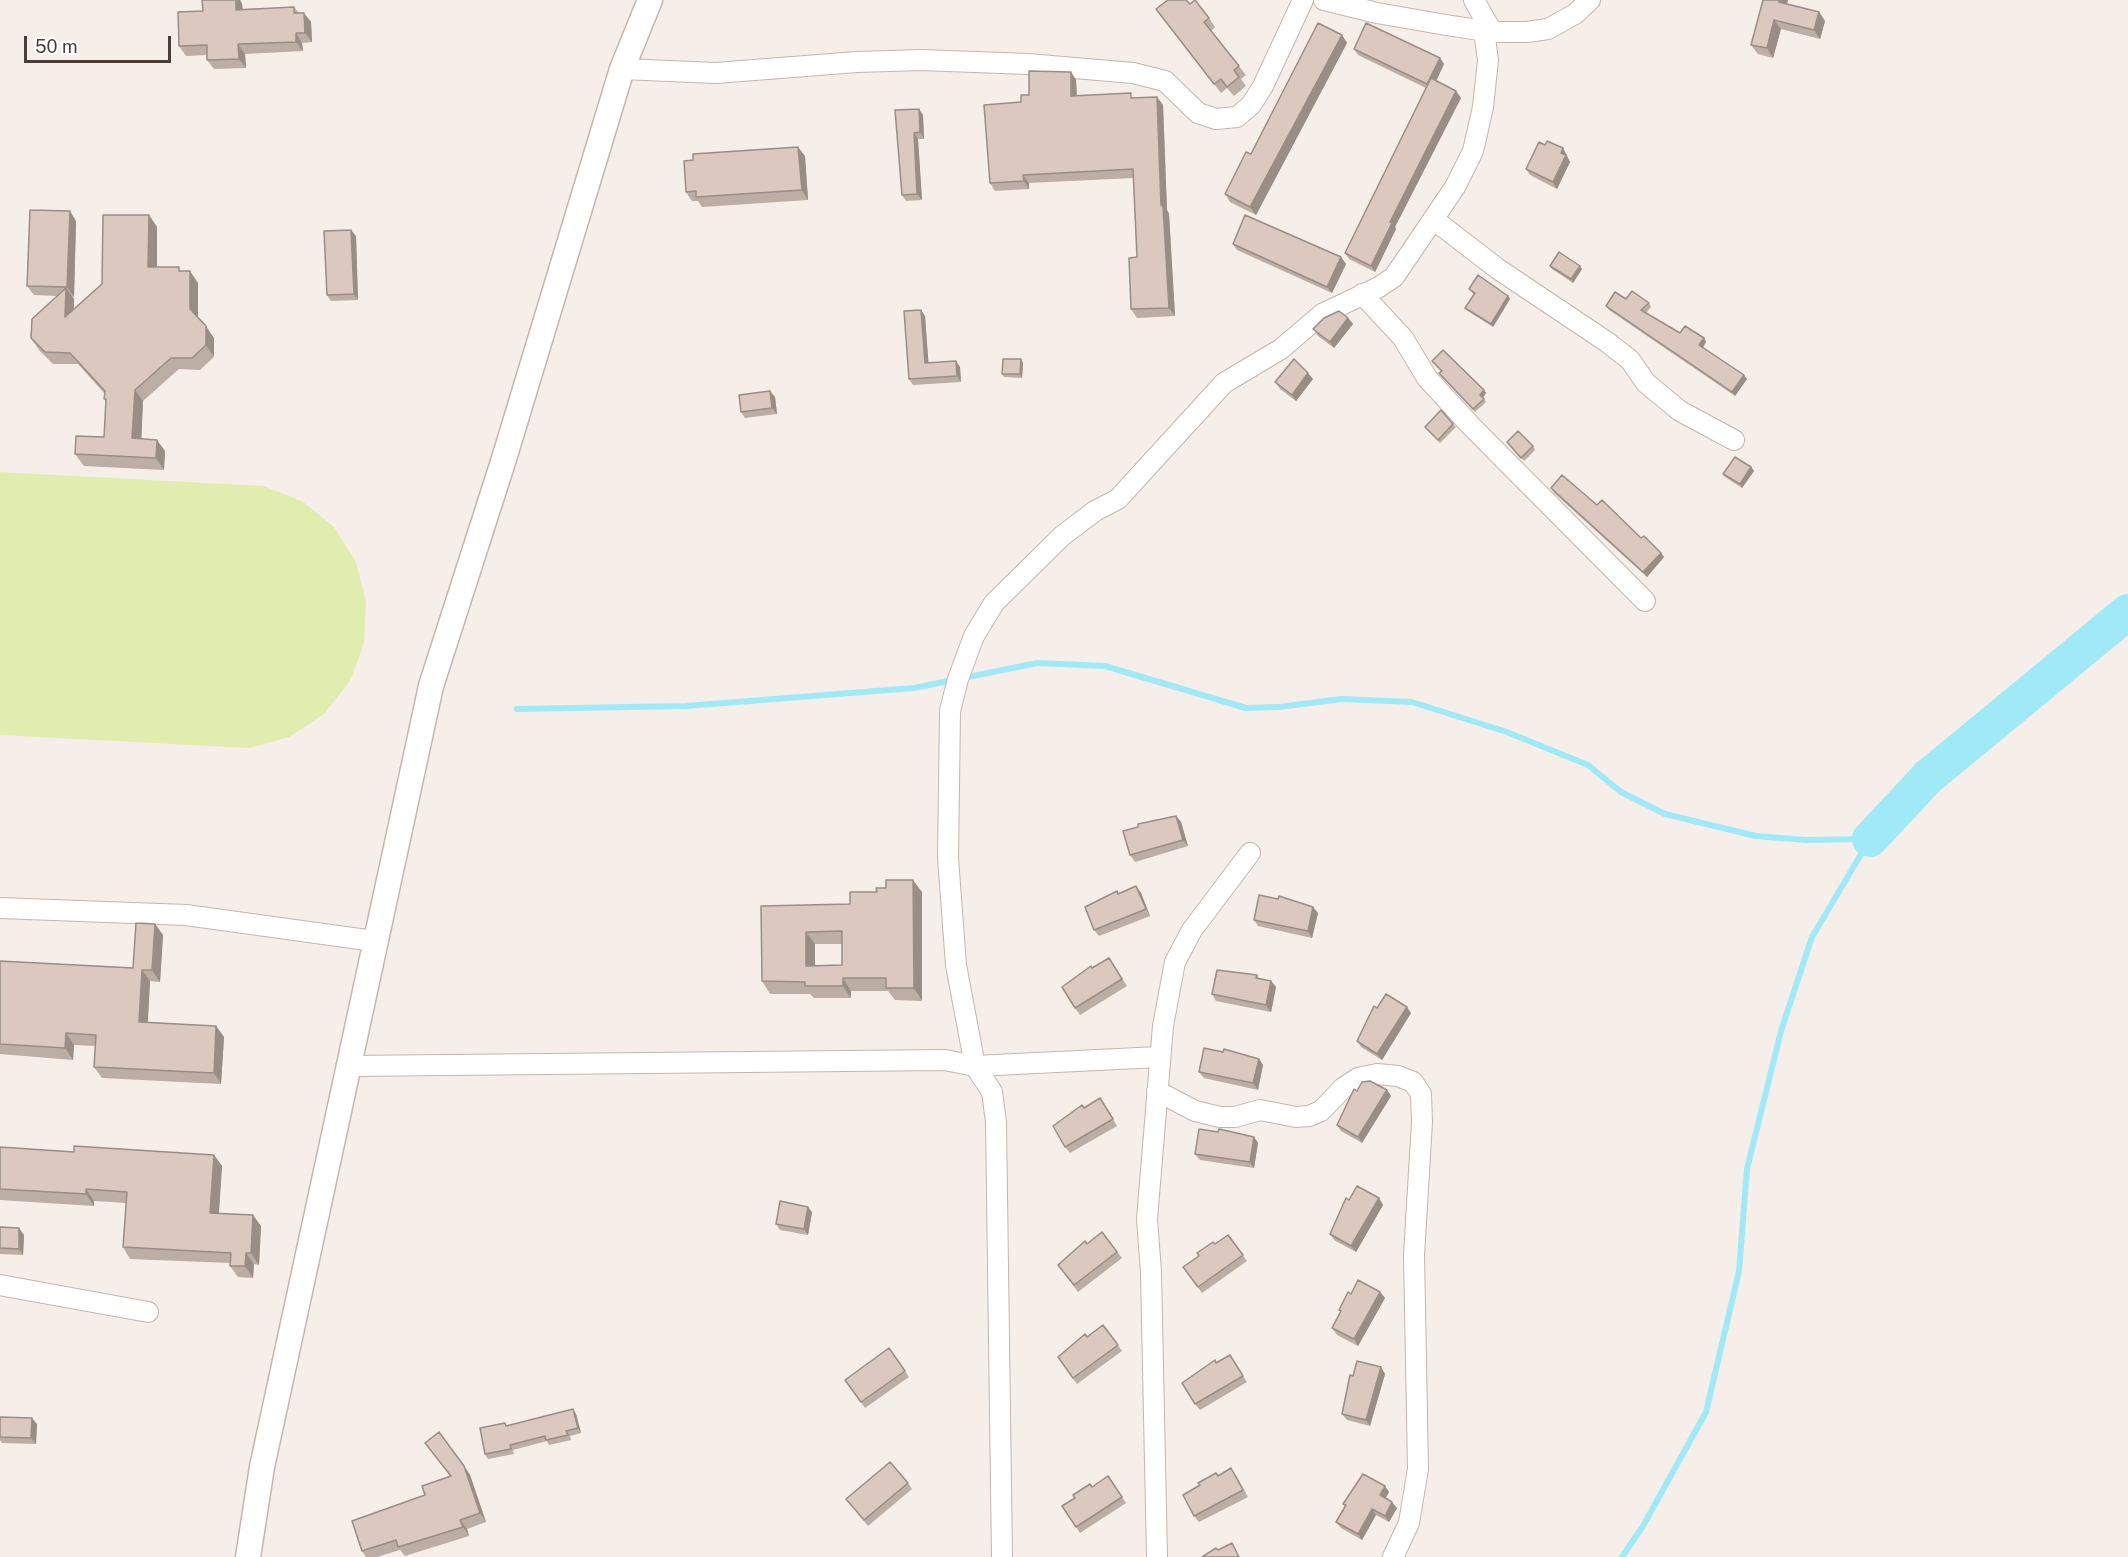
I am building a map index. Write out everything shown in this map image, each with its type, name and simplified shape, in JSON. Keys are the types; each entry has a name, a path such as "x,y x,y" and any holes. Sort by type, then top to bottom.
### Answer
{"street":[{"path":"248,1557 262,1467 431,686 507,450 622,69 650,0"},
{"path":"622,69 716,73 857,62 921,60 1040,65 1133,73 1165,81 1198,113 1216,119 1237,117 1251,105 1263,86 1303,0"},
{"path":"1324,0 1377,13 1489,32 1548,29 1575,14 1590,0"},
{"path":"1002,1557 996,1122 992,1092 975,1066 957,965 948,858 950,711 958,679 974,636 994,603 1062,536 1095,511 1118,499 1224,383 1281,349 1322,314 1394,277 1433,219 1473,151 1483,107 1489,32 1474,0"},
{"path":"1433,219 1498,270 1607,342 1629,360 1646,383 1680,411 1734,440"},
{"path":"1362,294 1403,338 1427,378 1472,427 1645,601"},
{"path":"1157,1557 1151,1272 1147,1219 1159,1057 1175,962 1192,930 1250,853"},
{"path":"0,908 186,915 374,941"},
{"path":"349,1066 945,1060 975,1066 1159,1057"},
{"path":"1157,1091 1195,1111 1228,1117 1260,1110 1309,1116 1321,1111 1343,1088 1358,1078 1377,1074 1398,1076 1413,1082 1421,1094 1422,1122 1414,1255 1418,1469 1410,1523 1394,1557"},
{"path":"0,1286 148,1312"}],"green space":[{"path":"0,472 263,486 302,501 334,527 356,562 366,602 364,643 350,681 324,714 289,737 250,748 0,735"}],"building":[{"path":"202,0 236,0 236,10 294,7 294,13 304,13 305,33 296,33 296,42 238,44 239,59 207,60 207,45 179,46 178,12 203,11"},
{"path":"1168,0 1186,0 1190,4 1195,0 1209,18 1204,22 1239,66 1234,70 1239,77 1227,87 1221,79 1214,84 1156,9"},
{"path":"1763,0 1779,0 1779,2 1819,12 1814,30 1774,20 1767,48 1751,45"},
{"path":"1318,23 1342,35 1250,207 1225,194 1246,152 1251,154"},
{"path":"1366,23 1440,58 1427,84 1354,49"},
{"path":"1029,71 1071,72 1071,96 1131,93 1131,98 1157,97 1161,205 1163,206 1169,308 1131,309 1129,258 1137,257 1133,169 1023,175 1024,181 990,183 984,105 1021,102 1021,95 1029,95"},
{"path":"1431,78 1456,91 1390,222 1392,223 1371,266 1345,253"},
{"path":"919,109 920,132 914,133 917,194 902,195 895,110"},
{"path":"1547,141 1563,148 1561,153 1566,155 1553,182 1526,169 1539,142 1545,145"},
{"path":"798,147 802,190 696,197 696,191 686,192 684,161 693,160 693,154"},
{"path":"30,210 70,211 67,287 27,286"},
{"path":"103,215 149,215 148,267 179,267 179,271 190,271 190,309 206,326 206,345 192,358 171,358 135,390 132,438 157,440 156,458 75,454 76,436 104,437 105,391 70,353 45,352 31,338 32,319 66,288 65,317 102,284"},
{"path":"1245,215 1341,257 1327,287 1233,244"},
{"path":"351,230 354,294 327,295 324,231"},
{"path":"1559,252 1580,266 1571,279 1550,266"},
{"path":"1478,275 1508,296 1491,324 1465,308 1475,293 1469,289"},
{"path":"1632,291 1649,303 1641,310 1680,333 1685,326 1704,338 1699,345 1744,375 1732,392 1606,306 1615,292 1626,299"},
{"path":"921,310 925,363 956,361 957,376 909,379 904,311"},
{"path":"1339,311 1348,318 1330,342 1313,329 1324,318"},
{"path":"1443,350 1484,390 1480,395 1484,399 1473,409 1439,373 1442,371 1432,361"},
{"path":"1003,359 1021,359 1020,374 1002,374"},
{"path":"1294,359 1308,373 1292,395 1275,382"},
{"path":"770,391 772,408 741,412 739,395"},
{"path":"1441,410 1453,424 1438,440 1425,427"},
{"path":"1518,431 1533,446 1521,458 1507,442"},
{"path":"1735,457 1751,467 1740,484 1723,474"},
{"path":"1562,475 1597,505 1602,500 1641,538 1644,536 1661,553 1643,572 1551,488"},
{"path":"1176,816 1183,840 1130,855 1123,831 1138,827 1138,824"},
{"path":"886,880 913,880 914,988 886,988 886,978 843,978 843,986 805,986 805,982 762,981 761,906 850,904 850,892 877,892 876,888 886,888","holes":["842,931 842,965 806,966 806,932"]},
{"path":"1136,886 1146,909 1094,930 1085,907 1117,891 1118,894"},
{"path":"1259,895 1278,899 1279,896 1313,907 1308,931 1254,920"},
{"path":"136,923 155,924 152,970 142,970 139,1022 216,1026 214,1073 94,1067 96,1035 66,1033 65,1048 0,1044 0,961 133,968"},
{"path":"1109,958 1122,979 1075,1008 1062,987 1091,966 1092,968"},
{"path":"1217,970 1257,975 1256,978 1271,981 1266,1005 1212,994"},
{"path":"1386,994 1407,1007 1377,1054 1357,1041 1374,1006 1377,1008"},
{"path":"1204,1048 1223,1052 1224,1049 1259,1059 1253,1083 1199,1072"},
{"path":"1370,1081 1387,1090 1358,1137 1337,1125 1354,1089 1357,1091 1362,1082"},
{"path":"1100,1098 1113,1119 1065,1147 1053,1126 1082,1105 1084,1108"},
{"path":"1199,1129 1218,1132 1219,1129 1254,1137 1250,1162 1195,1154"},
{"path":"74,1146 214,1155 210,1213 253,1215 251,1253 246,1253 245,1266 230,1266 231,1253 123,1247 127,1192 86,1189 86,1194 0,1189 0,1147 74,1152"},
{"path":"1357,1186 1379,1198 1351,1246 1330,1234 1346,1198 1349,1200"},
{"path":"780,1201 808,1207 804,1229 776,1224"},
{"path":"0,1227 19,1228 19,1249 0,1248"},
{"path":"1102,1232 1117,1252 1074,1285 1058,1265 1085,1241 1087,1244"},
{"path":"1228,1235 1243,1255 1198,1287 1183,1267 1199,1256 1197,1253"},
{"path":"1358,1280 1380,1292 1354,1339 1332,1328 1348,1292 1351,1294"},
{"path":"1103,1325 1118,1345 1073,1378 1058,1357 1085,1334 1087,1337"},
{"path":"889,1348 905,1371 861,1402 845,1380"},
{"path":"1230,1355 1243,1376 1195,1404 1182,1383 1215,1360 1216,1363"},
{"path":"1357,1361 1381,1367 1366,1420 1342,1414 1350,1375 1353,1376"},
{"path":"573,1409 578,1428 566,1431 568,1435 546,1440 545,1436 510,1445 511,1449 485,1454 480,1428 505,1423 506,1426"},
{"path":"0,1417 32,1418 31,1438 0,1437"},
{"path":"439,1432 464,1466 480,1513 460,1520 463,1527 398,1547 396,1540 362,1551 352,1521 425,1495 422,1486 451,1476 425,1443"},
{"path":"890,1462 908,1483 864,1520 846,1499"},
{"path":"1231,1468 1243,1490 1194,1516 1183,1495 1200,1485 1198,1483 1216,1473 1218,1476"},
{"path":"1363,1474 1385,1486 1380,1495 1392,1502 1385,1516 1372,1509 1358,1534 1336,1522 1346,1505 1343,1504"},
{"path":"1108,1476 1122,1497 1076,1527 1062,1506 1075,1498 1073,1495 1090,1484 1092,1487"},
{"path":"1232,1543 1239,1557 1202,1557 1216,1548 1218,1550"}],"waterway":[{"path":"1870,839 1928,777 2128,612"},
{"path":"517,709 686,706 914,688 1037,663 1105,666 1246,708 1279,707 1341,699 1412,702 1507,732 1588,765 1621,792 1665,814 1756,836 1806,840 1870,839"},
{"path":"1622,1557 1643,1526 1706,1412 1739,1271 1747,1169 1781,1031 1812,937 1870,839"}]}
